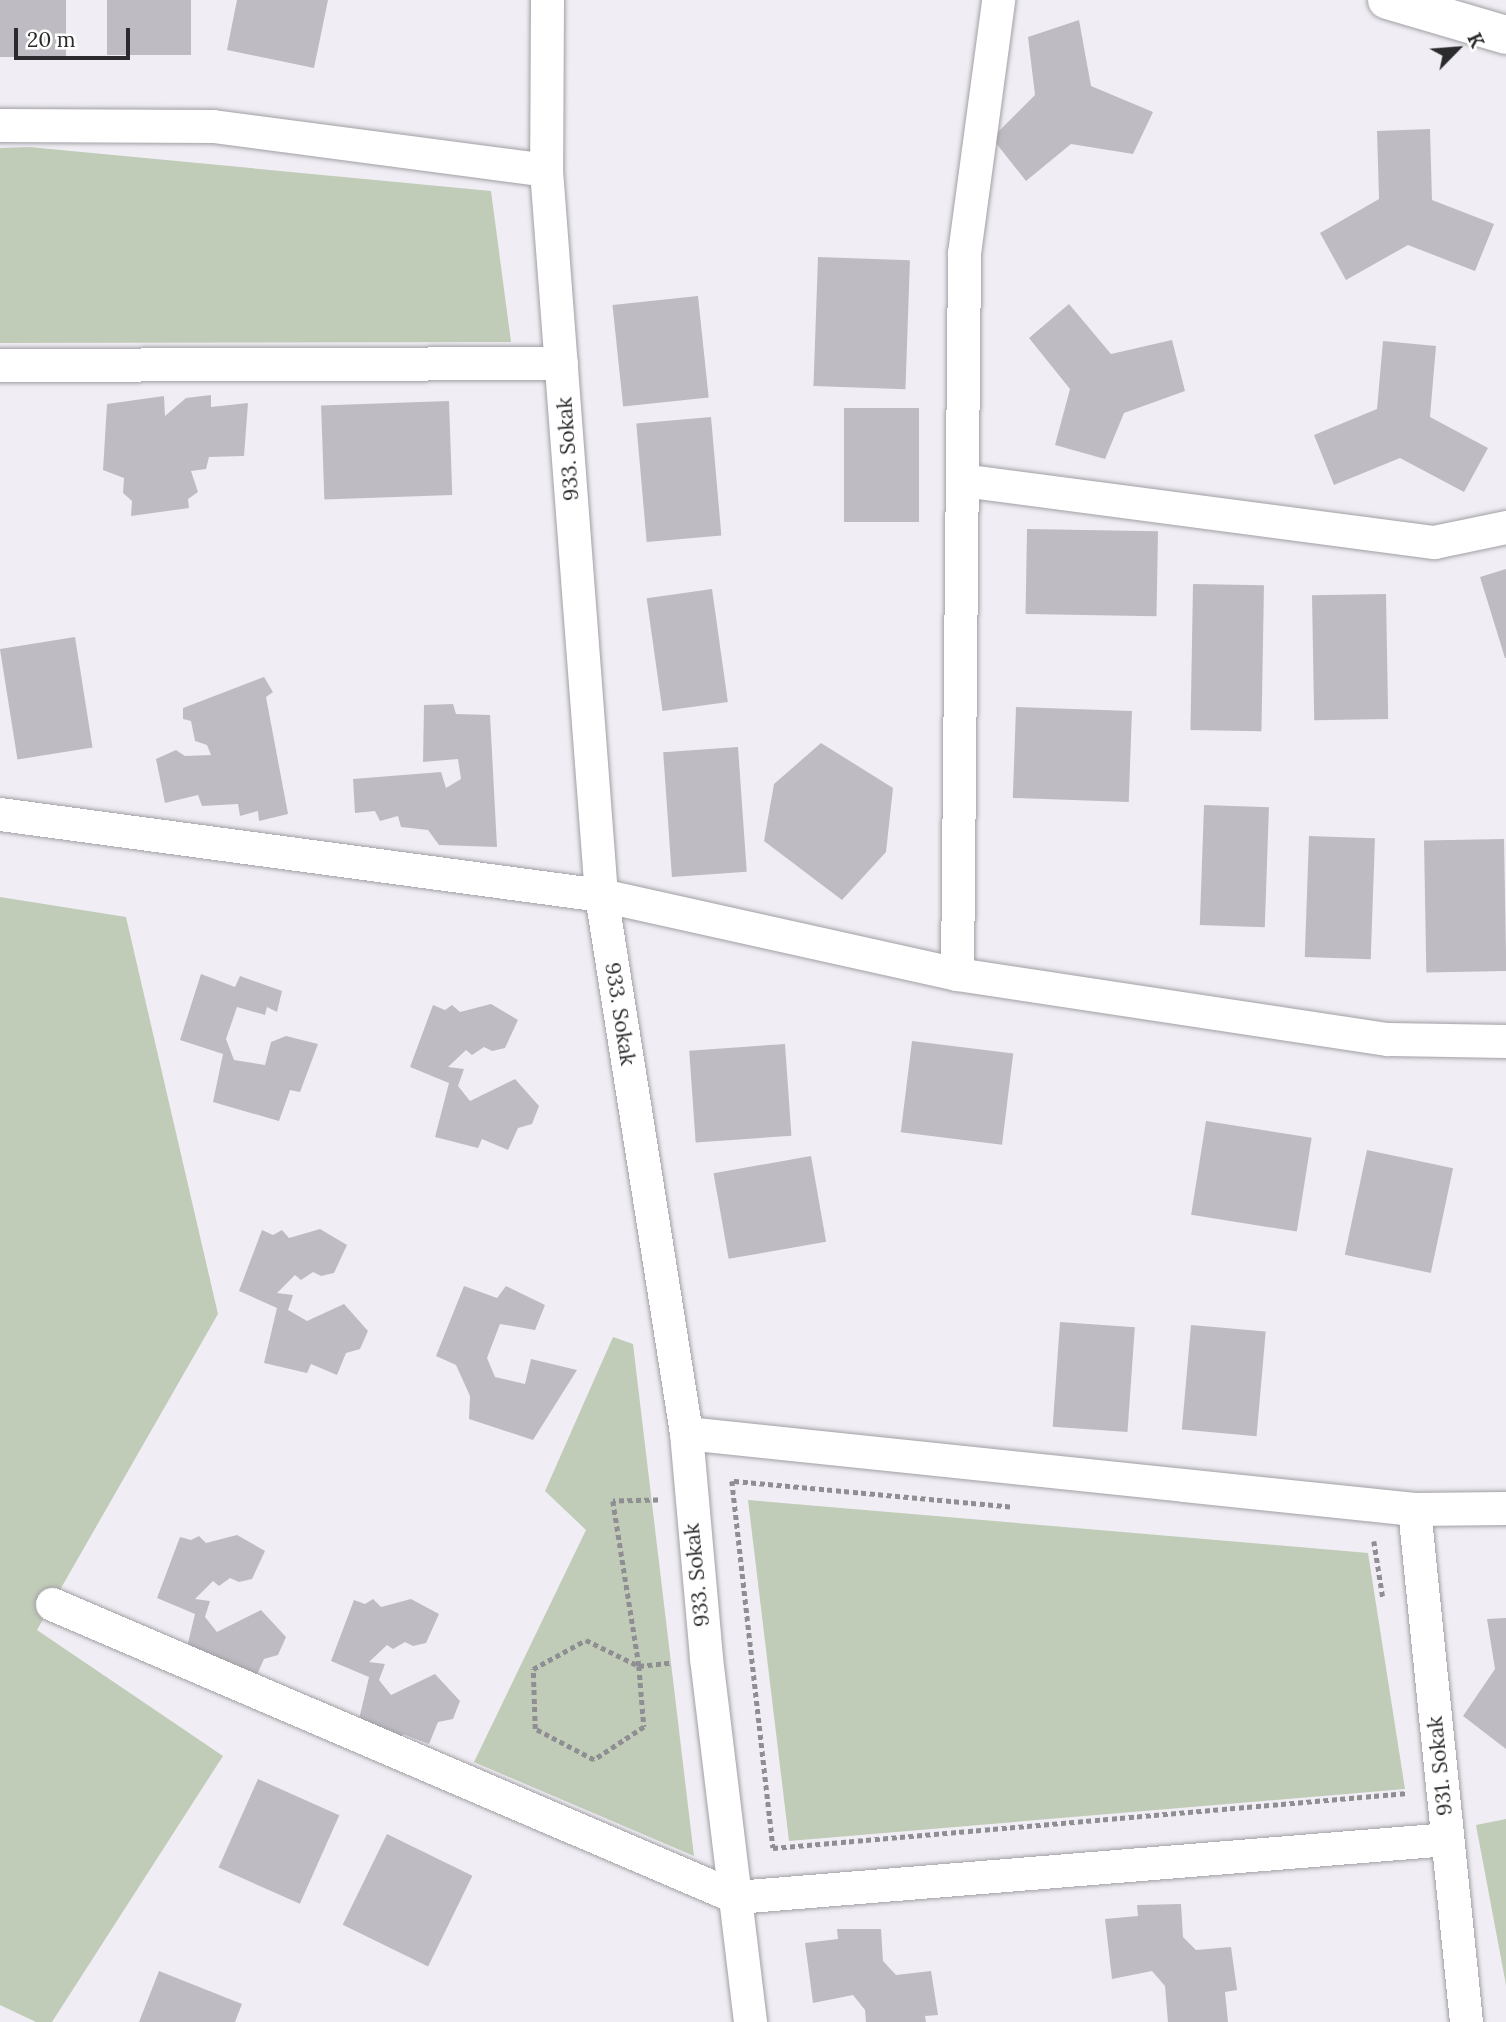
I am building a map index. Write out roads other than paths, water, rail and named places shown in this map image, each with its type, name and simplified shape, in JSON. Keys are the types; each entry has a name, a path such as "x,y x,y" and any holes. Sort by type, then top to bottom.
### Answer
{"main road":[{"path":"1387,0 1506,36"}],"street":[{"name":"933. Sokak","path":"547,0 546,170 601,895 686,1433 706,1658 750,2022"},
{"path":"957,974 964,253 998,0"},
{"path":"0,125 214,126 546,170"},
{"path":"0,365 561,363"},
{"path":"962,480 1434,542 1506,527"},
{"path":"0,814 601,895 957,974 1388,1039 1506,1041"},
{"path":"686,1433 1415,1509 1506,1507"},
{"name":"931. Sokak","path":"1415,1509 1466,2022"},
{"path":"52,1604 736,1897 1447,1839"}]}
